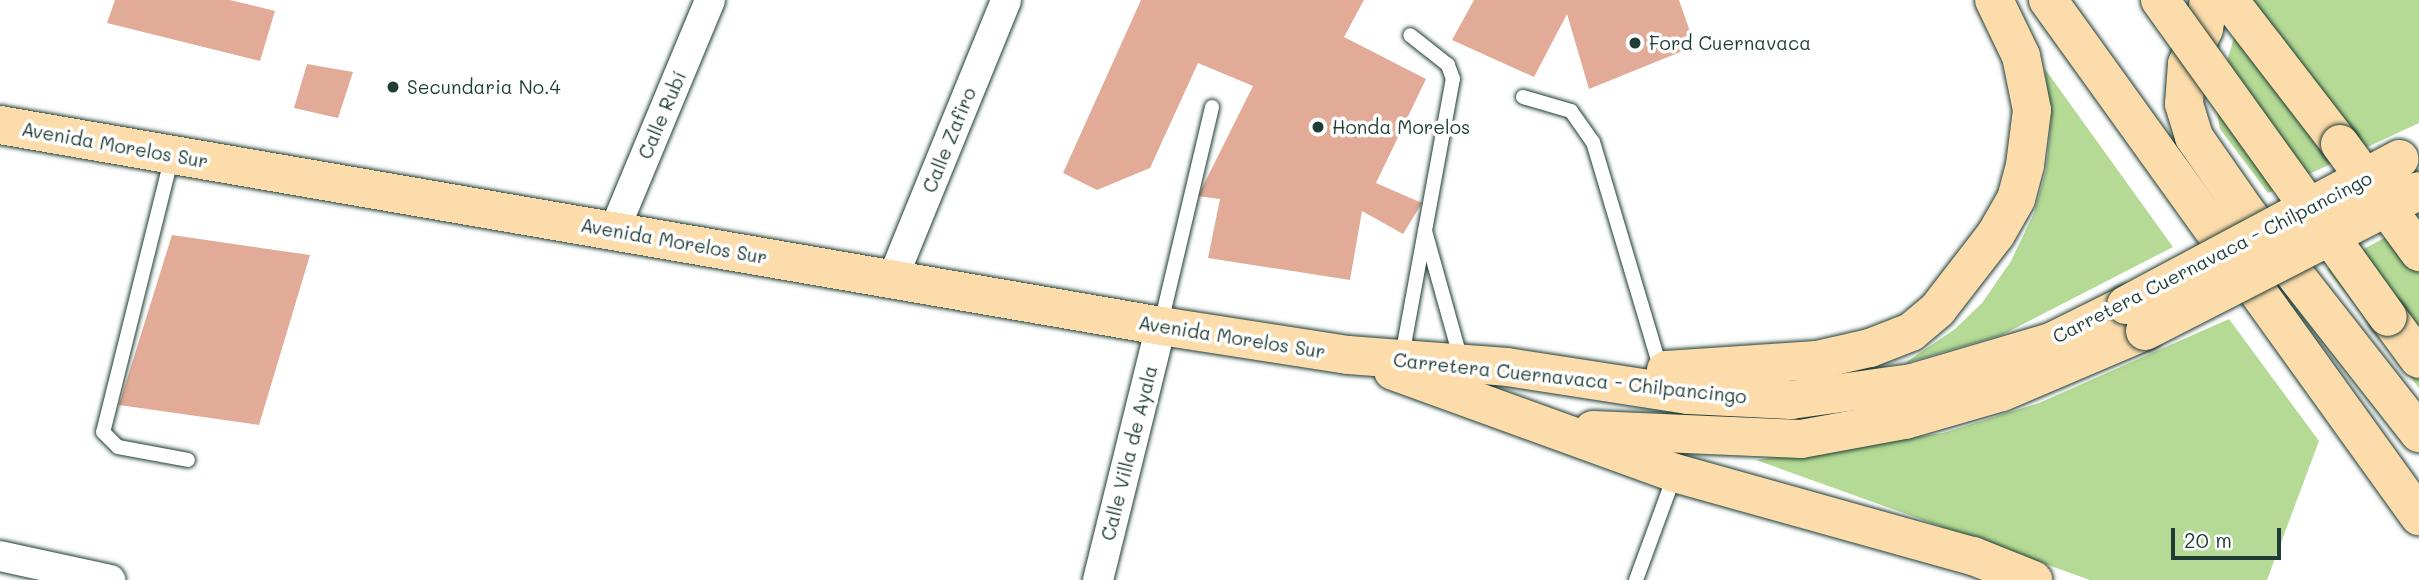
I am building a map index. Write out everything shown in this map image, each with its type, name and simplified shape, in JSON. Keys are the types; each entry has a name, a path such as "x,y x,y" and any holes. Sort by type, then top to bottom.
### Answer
{"main road":[{"path":"1507,367 1714,370 1817,360 1911,332 1938,309 1996,234 2016,199 2025,165 2032,110 2021,56 1994,0"},
{"path":"2048,0 2419,516"},
{"path":"2160,0 2419,359"},
{"path":"2209,0 2204,29 2187,64 2185,104 2194,136 2249,216 2419,433"},
{"path":"2229,0 2419,252"},
{"name":"Avenida Morelos Sur","path":"0,125 1160,326 1348,355"},
{"path":"1559,428 1801,439 1905,420 2002,392 2135,318 2414,173"},
{"name":"Carretera Cuernavaca - Chilpancingo","path":"1348,355 1507,367 1676,393 1791,400 1912,383 1982,365 2135,318"},
{"name":"Carretera Cuernavaca - Chilpancingo","path":"1348,355 1559,428 1675,473 1973,556 2033,580"}],"street":[{"name":"Calle Rubí","path":"614,231 710,0"},
{"name":"Calle Zafiro","path":"892,280 1006,0"},
{"name":"Calle Villa de Ayala","path":"1098,580 1160,326"},
{"path":"0,556 110,580"}],"lane":[{"path":"1402,358 1453,79 1448,65 1410,35"},
{"path":"1523,97 1572,111 1593,142 1661,370"},
{"path":"1160,326 1212,107"},
{"path":"172,155 103,432 118,447 188,460"},
{"path":"1424,226 1461,362"},
{"path":"1636,580 1675,473"}],"green space":[{"path":"2245,0 2419,0 2419,123 2268,193 2220,129 2215,102"},
{"path":"2045,69 2173,247 2002,335 1905,363 1955,329 1982,303 2011,261 2034,213 2046,171 2051,121"},
{"path":"2419,219 2419,388 2327,269"},
{"path":"2229,319 2319,441 2267,580 2090,580 1756,460 1943,433 2039,403"}],"building":[{"path":"115,0 230,0 275,11 260,61 107,23"},
{"name":"Honda Morelos","path":"1141,0 1364,0 1344,37 1426,79 1376,183 1422,203 1403,234 1362,211 1350,280 1208,258 1220,199 1198,196 1253,86 1198,63 1150,168 1097,190 1063,173"},
{"name":"Ford Cuernavaca","path":"1474,0 1679,0 1695,46 1589,89 1567,14 1534,77 1452,40"},
{"path":"307,64 353,72 338,118 294,108"},
{"path":"172,235 310,255 259,425 119,405"}],"place":[{"name":"Ford Cuernavaca","path":"1635,43"},
{"name":"Secundaria No.4","path":"393,87"},
{"name":"Honda Morelos","path":"1318,127"}]}
